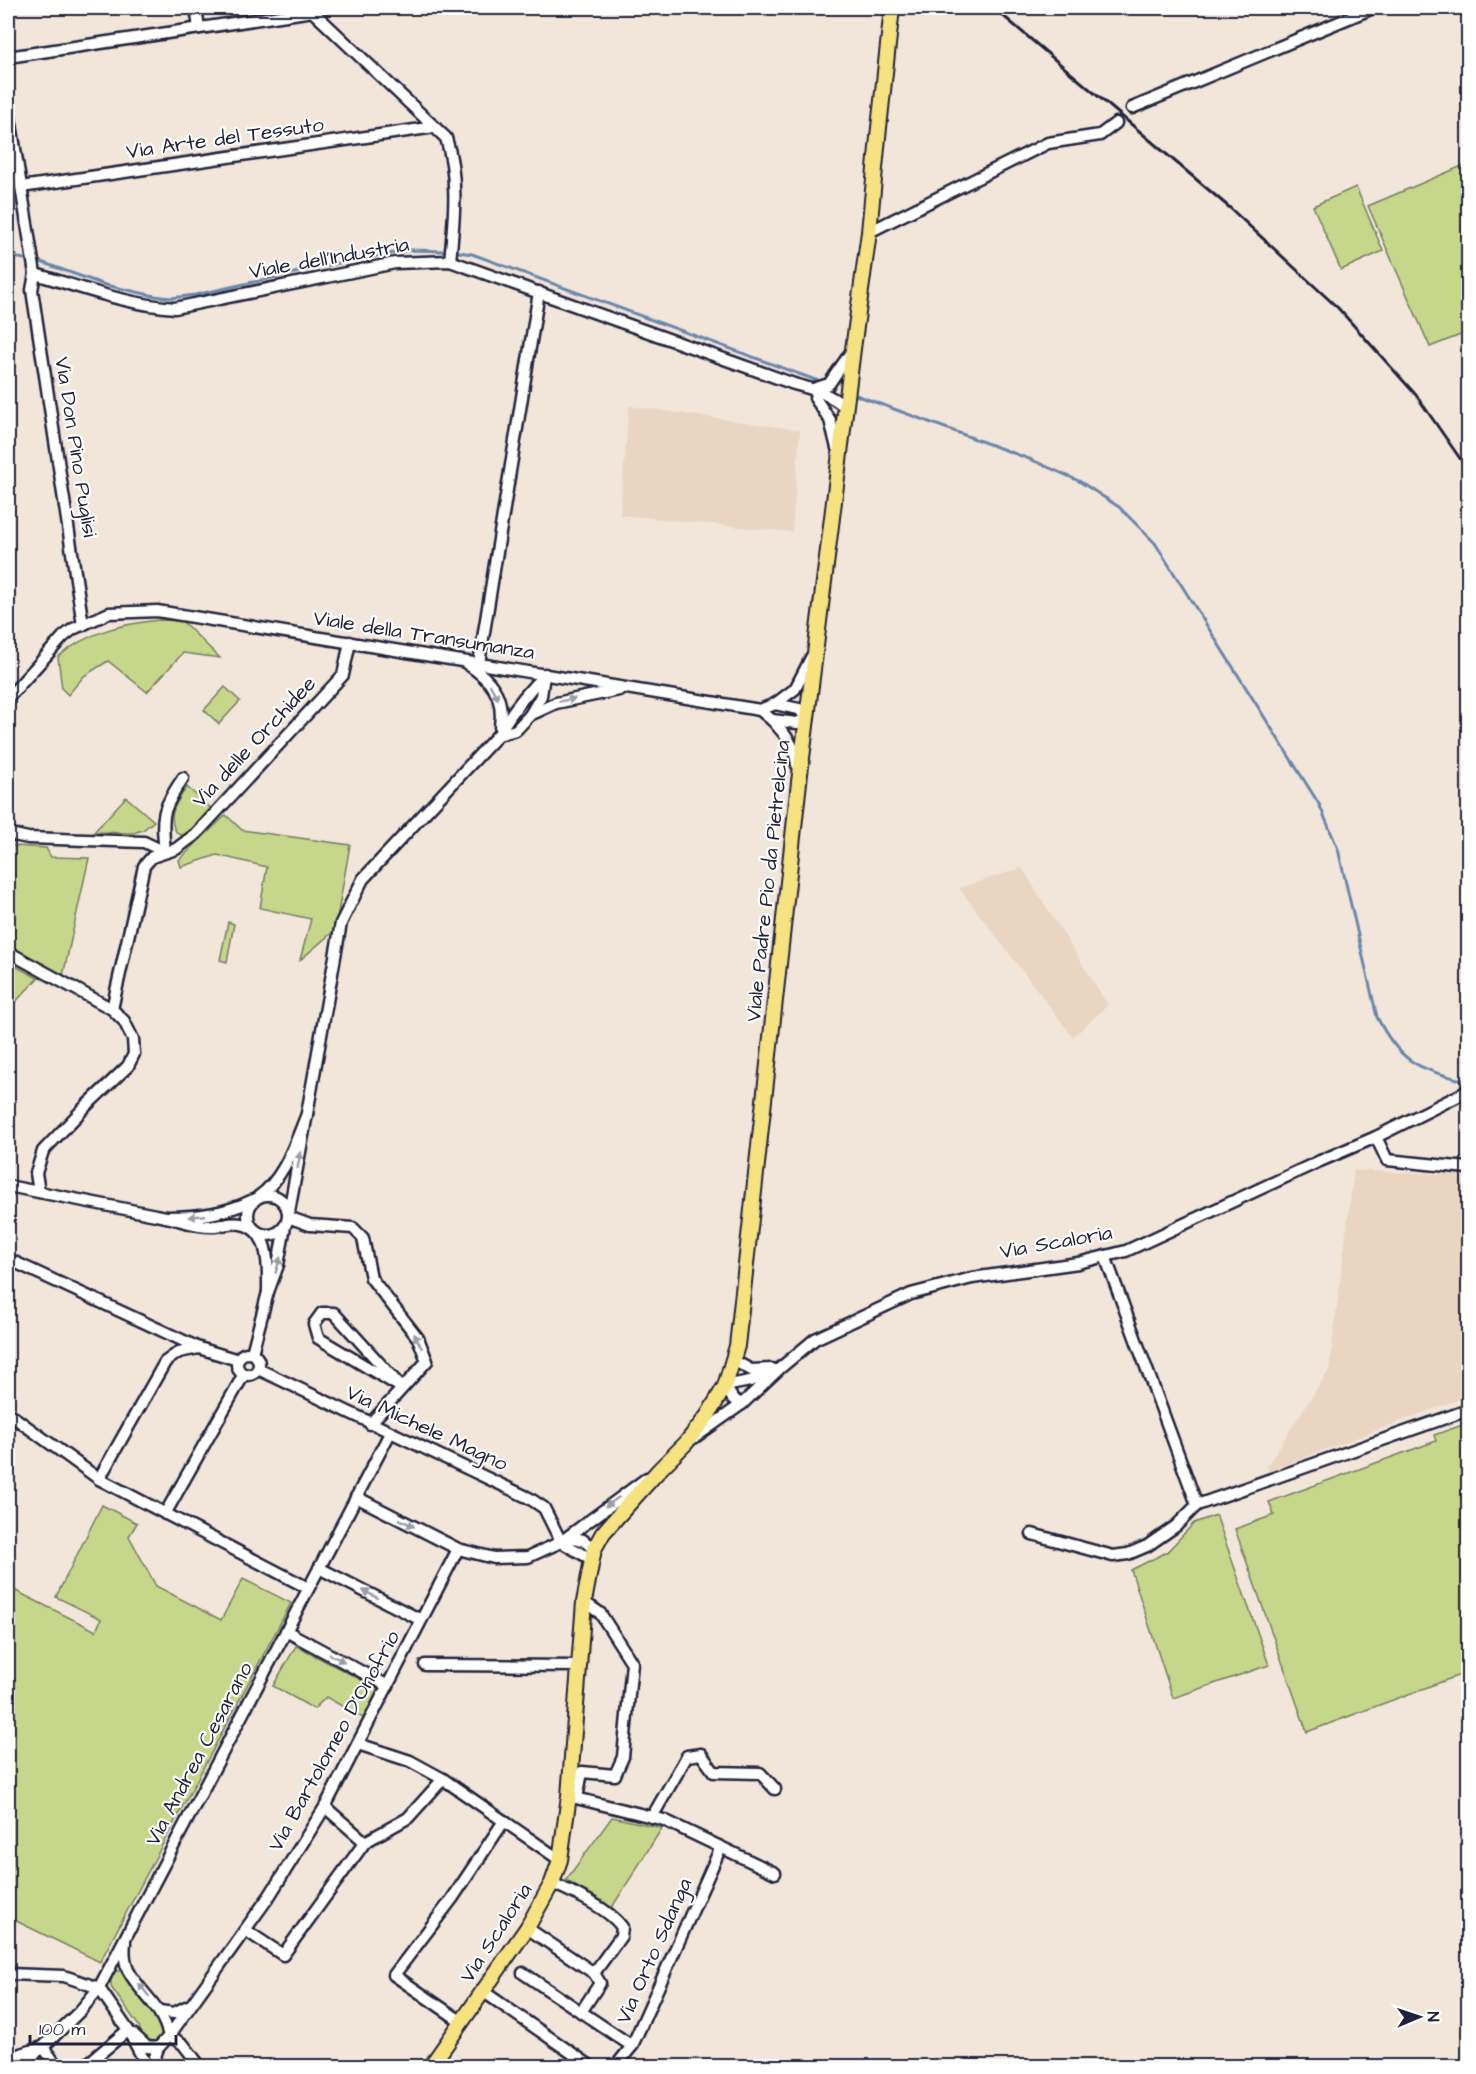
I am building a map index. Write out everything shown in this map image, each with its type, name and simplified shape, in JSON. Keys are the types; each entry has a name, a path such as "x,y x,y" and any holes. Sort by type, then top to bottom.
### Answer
{"main road":[{"name":"Viale Padre Pio da Pietrelcina","path":"733,1360 741,1320 799,782 839,457 870,232 892,8"},
{"name":"Via Scaloria","path":"431,2067 527,1928 552,1883 560,1860 573,1797 584,1602 593,1554 603,1533 708,1416 725,1386 733,1360"}],"street":[{"path":"196,8 199,28"},
{"path":"1132,108 1373,8"},
{"path":"8,57 311,9 446,138 450,150 456,201 450,261"},
{"name":"Via Don Pino Puglisi","path":"8,105 35,274 32,290 84,626"},
{"path":"870,232 1047,143 1100,135 1116,123"},
{"name":"Via Arte del Tessuto","path":"21,187 435,127"},
{"name":"Viale dell'Industria","path":"35,274 129,302 151,307 175,308 395,262 450,261 794,384 814,394 837,399 846,408"},
{"path":"479,663 539,292"},
{"path":"839,457 830,420 814,394 829,384 853,349"},
{"name":"Viale della Transumanza","path":"8,698 73,629 109,613 158,611 760,710"},
{"name":"Via delle Orchidee","path":"112,1009 144,866 152,857 176,849 196,834 344,675 350,642"},
{"path":"799,782 796,753 788,737 760,710 775,704 795,689 816,648"},
{"path":"463,661 482,674 498,694 501,715 498,735"},
{"path":"498,735 516,730 530,715 541,696 544,674"},
{"path":"252,1353 268,1292 278,1265 287,1222 341,923 363,879 498,735 527,692 544,674"},
{"path":"530,715 556,702 628,688"},
{"path":"772,720 797,723 807,718 799,710 775,704"},
{"path":"165,852 162,821 168,800 183,778"},
{"path":"8,832 28,838 144,842 165,852"},
{"path":"8,952 112,1009 124,1021 133,1039 134,1054 128,1066 43,1151 36,1173 39,1192"},
{"name":"Via Scaloria","path":"686,1443 742,1404 778,1369 815,1339 911,1294 972,1278 1078,1263 1126,1251 1376,1137 1468,1090"},
{"path":"268,1292 266,1248 248,1218 249,1206 266,1191 284,1168 307,1114"},
{"path":"1376,1137 1387,1160 1468,1168"},
{"path":"8,1186 39,1192 166,1217 212,1226 240,1223 259,1233 270,1235 281,1230 287,1222 286,1205 277,1196 271,1194 220,1213 166,1217"},
{"path":"287,1222 353,1228 363,1238 371,1278 418,1338 427,1361 370,1424"},
{"path":"1105,1256 1197,1505"},
{"path":"8,1259 199,1348 238,1360"},
{"path":"322,1313 334,1313 402,1388 318,1338 315,1324 322,1313"},
{"path":"99,1479 165,1362 179,1352 199,1348"},
{"path":"245,1353 252,1353 258,1360 258,1369 253,1373 244,1374 238,1368 238,1360 245,1353"},
{"path":"733,1360 751,1370 778,1369"},
{"name":"Via Michele Magno","path":"258,1369 530,1498 544,1508 561,1542"},
{"name":"Via Scaloria","path":"725,1386 750,1381 778,1369"},
{"path":"165,1514 244,1374"},
{"path":"725,1386 733,1399 742,1404"},
{"path":"1032,1534 1113,1556 1128,1554 1148,1546 1176,1526 1197,1505 1468,1410"},
{"path":"8,1413 99,1479 308,1588"},
{"name":"Via Andrea Cesarano","path":"8,2058 43,2047 81,2010 99,1988 390,1433"},
{"name":"Via Scaloria","path":"356,1497 458,1549 494,1558 528,1557 561,1542 602,1509 660,1469"},
{"path":"561,1542 574,1538 583,1540 593,1554"},
{"name":"Via Bartolomeo D'Onofrio","path":"158,2048 270,1895 325,1807 458,1549"},
{"path":"319,1568 421,1620"},
{"path":"584,1602 600,1612 632,1663 623,1757 615,1776 582,1772 573,1797 664,1820 775,1873"},
{"path":"286,1631 387,1686"},
{"path":"425,1665 579,1666"},
{"path":"358,1744 410,1761 443,1779 560,1860"},
{"path":"652,1817 687,1756 701,1754 714,1772 760,1773 775,1789"},
{"path":"245,1930 283,1956 365,1842 408,1818 443,1779"},
{"path":"325,1807 365,1842"},
{"path":"462,2022 394,1975 452,1899 504,1821"},
{"name":"Via Orto Sdanga","path":"616,2067 632,2046 721,1847"},
{"path":"552,1883 575,1894 616,1920 622,1927 621,1936 594,1973"},
{"path":"527,1928 594,1973 600,1983 581,2012"},
{"path":"125,1937 124,1956 128,1970 159,2011 165,2021 169,2036 183,2044 200,2067"},
{"path":"110,1965 128,1970"},
{"path":"523,1973 632,2046"},
{"path":"8,1974 64,1976 99,1988 128,2030 147,2067"},
{"path":"484,1992 589,2065"},
{"path":"159,2011 174,2013 191,2005"},
{"path":"128,2030 147,2047 158,2048 152,2067"},
{"path":"85,2067 128,2030"},
{"path":"20,2067 43,2047 57,2067"}],"shaded area":[{"path":"629,406 800,430 792,532 620,515"},
{"path":"1022,868 1108,1005 1073,1037 959,888"},
{"path":"1354,1170 1461,1175 1468,1195 1468,1396 1269,1471 1267,1466 1329,1370"}],"green space":[{"path":"1462,166 1468,182 1468,332 1430,347 1368,206"},
{"path":"1356,187 1383,251 1341,270 1313,206"},
{"path":"159,620 182,621 220,658 183,653 147,692 108,661 84,676 68,695 62,689 58,657 69,648 93,635 132,624"},
{"path":"225,687 240,701 219,724 204,710"},
{"path":"187,787 212,809 185,836 176,832 172,817 175,806"},
{"path":"126,797 154,821 143,830 133,833 94,832"},
{"path":"226,815 242,830 350,845 335,930 300,960 311,919 260,908 267,867 217,855 181,867 179,860"},
{"path":"8,843 15,846 46,848 51,857 89,858 63,976 8,946"},
{"path":"228,922 234,924 227,962 220,960"},
{"path":"8,962 38,978 8,1010"},
{"path":"1468,1423 1468,1672 1307,1732 1235,1529 1274,1515 1269,1502 1436,1441 1434,1435"},
{"path":"102,1505 137,1523 129,1536 156,1586 221,1620 243,1579 291,1603 100,1962 8,1917 8,1587 96,1631 101,1619 56,1597"},
{"path":"1216,1515 1269,1665 1173,1698 1131,1570 1167,1552 1194,1523"},
{"path":"296,1646 379,1689 363,1718 326,1697 314,1709 273,1686"},
{"path":"612,1817 662,1828 611,1909 566,1880"},
{"path":"115,1971 125,1974 158,2020 163,2032 161,2037 155,2041 149,2042 143,2038 139,2026 111,1987 111,1975"}],"waterway":[{"path":"41,262 105,285 171,298 195,295 357,259 413,250 443,251"},
{"path":"459,252 472,254 821,382"},
{"path":"8,256 24,259"},
{"path":"856,395 1032,460 1079,481 1119,507 1155,543 1319,804 1338,849 1377,1017 1386,1033 1403,1055 1413,1062 1436,1073 1468,1082"}],"tunnel":[{"path":"1116,123 1132,108"}],"railway":[{"path":"994,8 1230,208 1338,308 1416,395 1468,470"}]}
